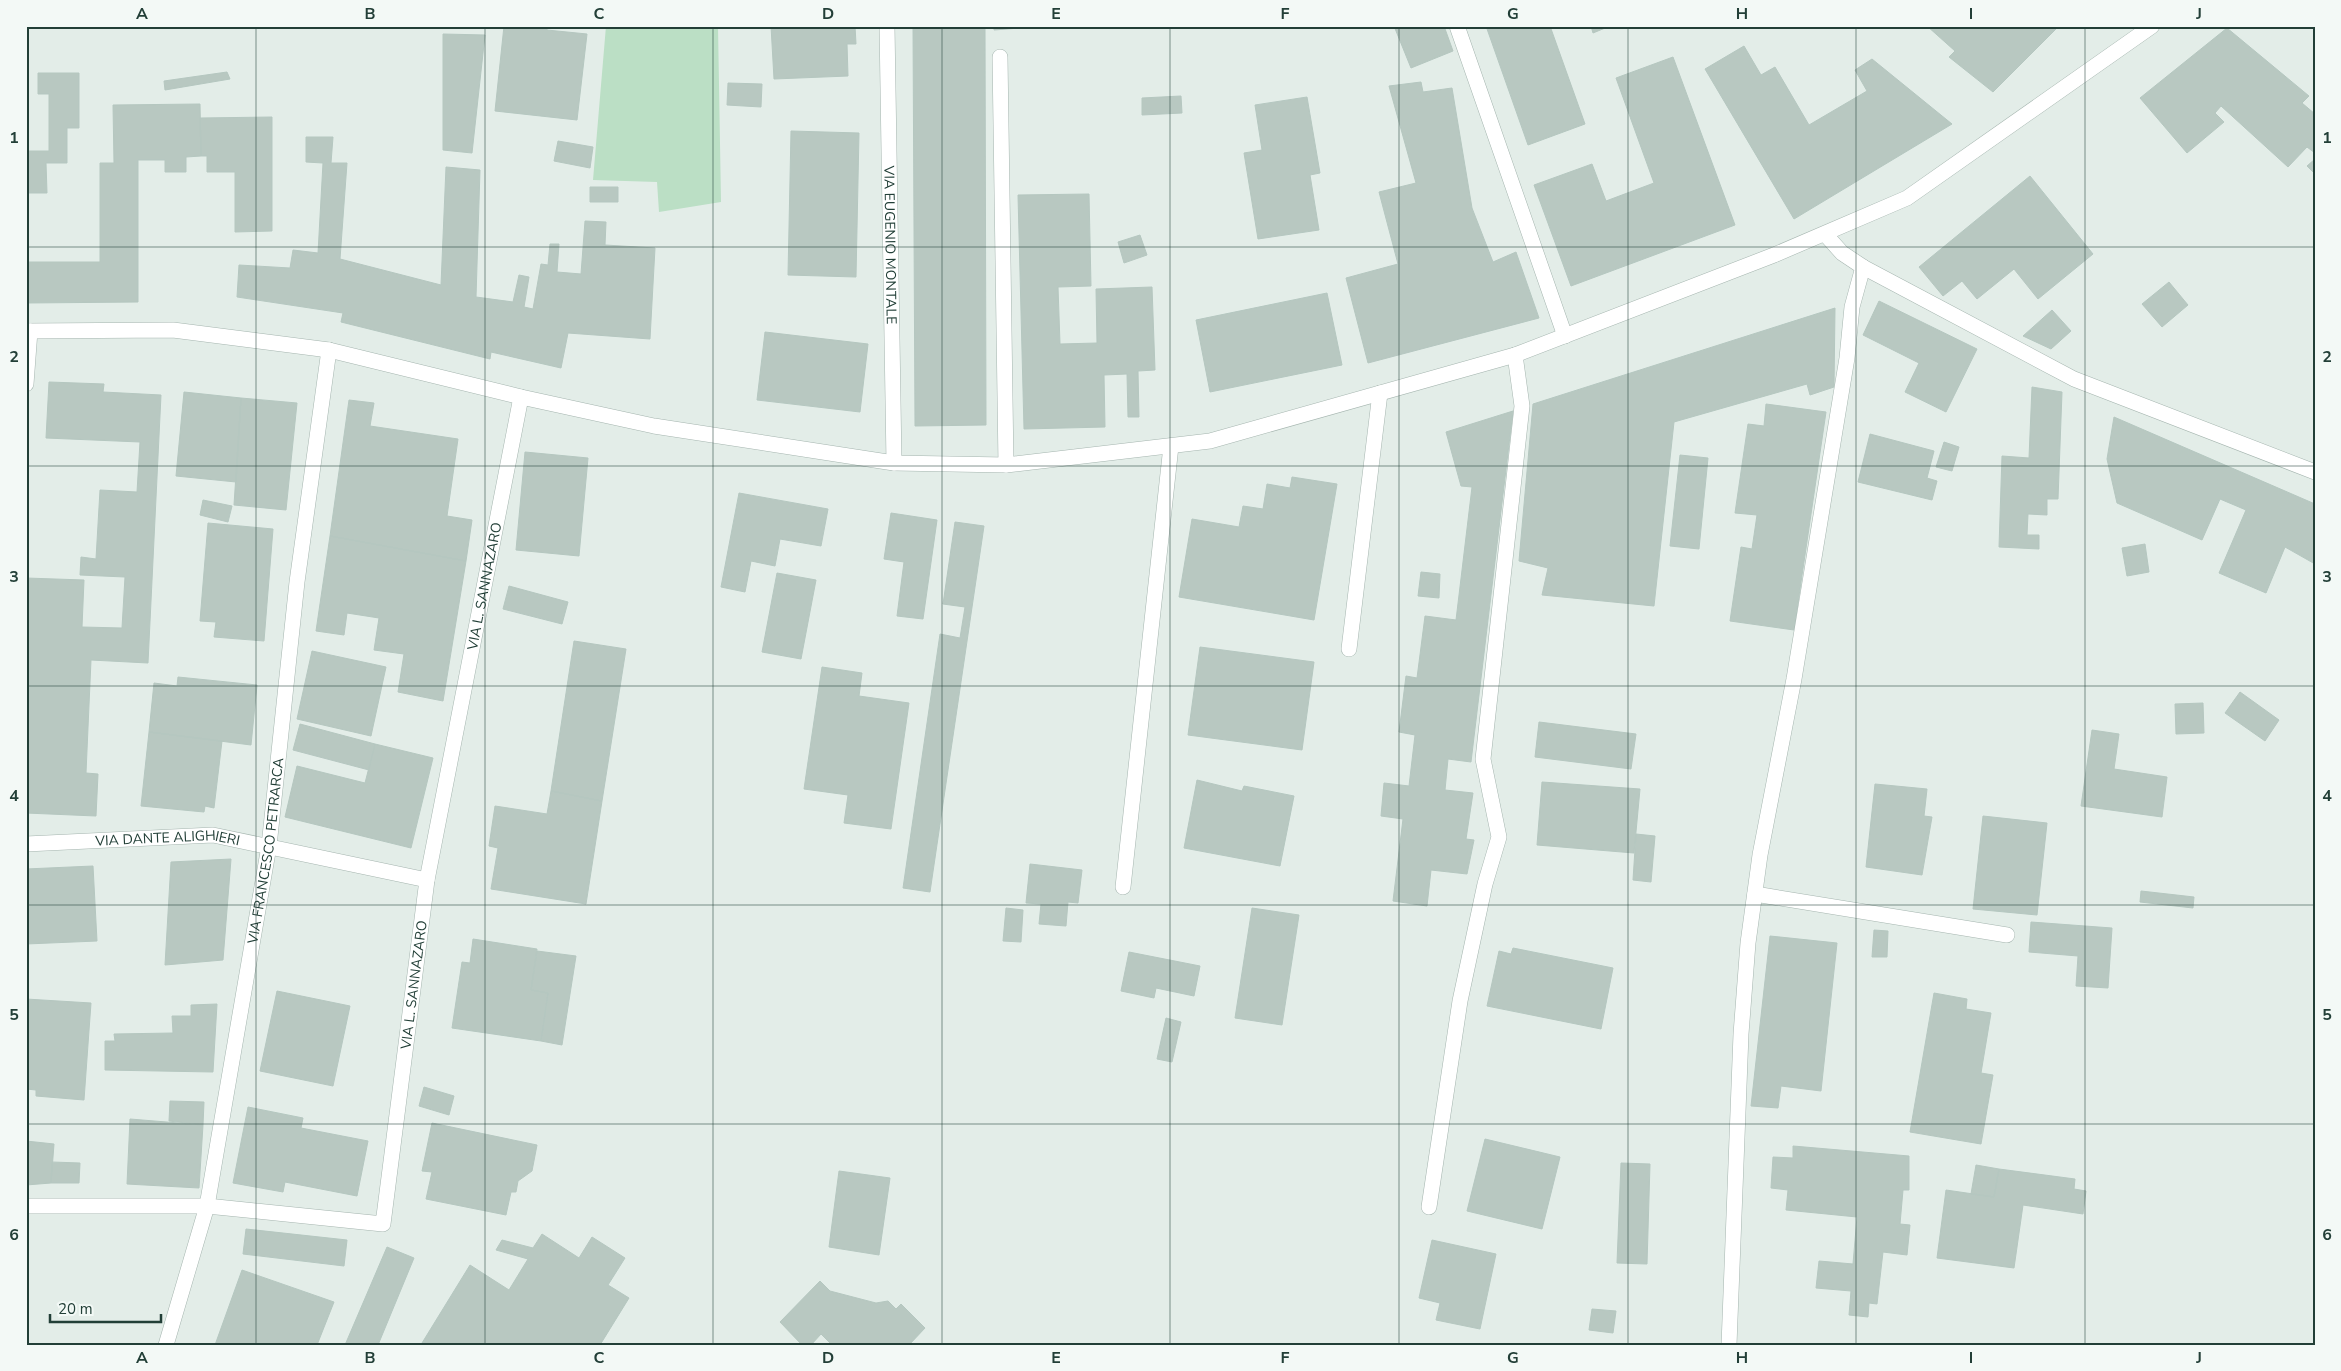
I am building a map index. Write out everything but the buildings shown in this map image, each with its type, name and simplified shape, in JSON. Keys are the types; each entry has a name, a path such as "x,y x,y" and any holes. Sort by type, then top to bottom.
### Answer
{"street":[{"name":"VIA EUGENIO MONTALE","path":"887,26 894,463"},
{"path":"1457,26 1565,336"},
{"path":"26,384 28,331 173,330 329,350 521,397 654,426 894,463 1006,465 1210,441 1516,355 1825,234 1907,198 2152,26"},
{"path":"1000,57 1006,465"},
{"path":"1825,234 1842,253 1863,267 2074,379 2315,472"},
{"path":"1729,1345 1741,1034 1748,943 1760,855 1796,669 1847,358 1852,307 1863,267"},
{"name":"VIA FRANCESCO PETRARCA","path":"166,1345 207,1206 269,846 298,582 329,350"},
{"path":"1430,1207 1460,1001 1485,884 1499,837 1483,759 1522,406 1516,355"},
{"path":"1348,649 1380,393"},
{"name":"VIA L. SANNAZARO","path":"26,1206 207,1206 383,1224 426,880 521,397"},
{"path":"1123,887 1171,446"},
{"name":"VIA DANTE ALIGHIERI","path":"26,844 213,835 426,880"},
{"path":"1755,894 2007,935"}],"green space":[{"path":"606,26 718,26 721,202 659,212 657,182 593,180"}]}
